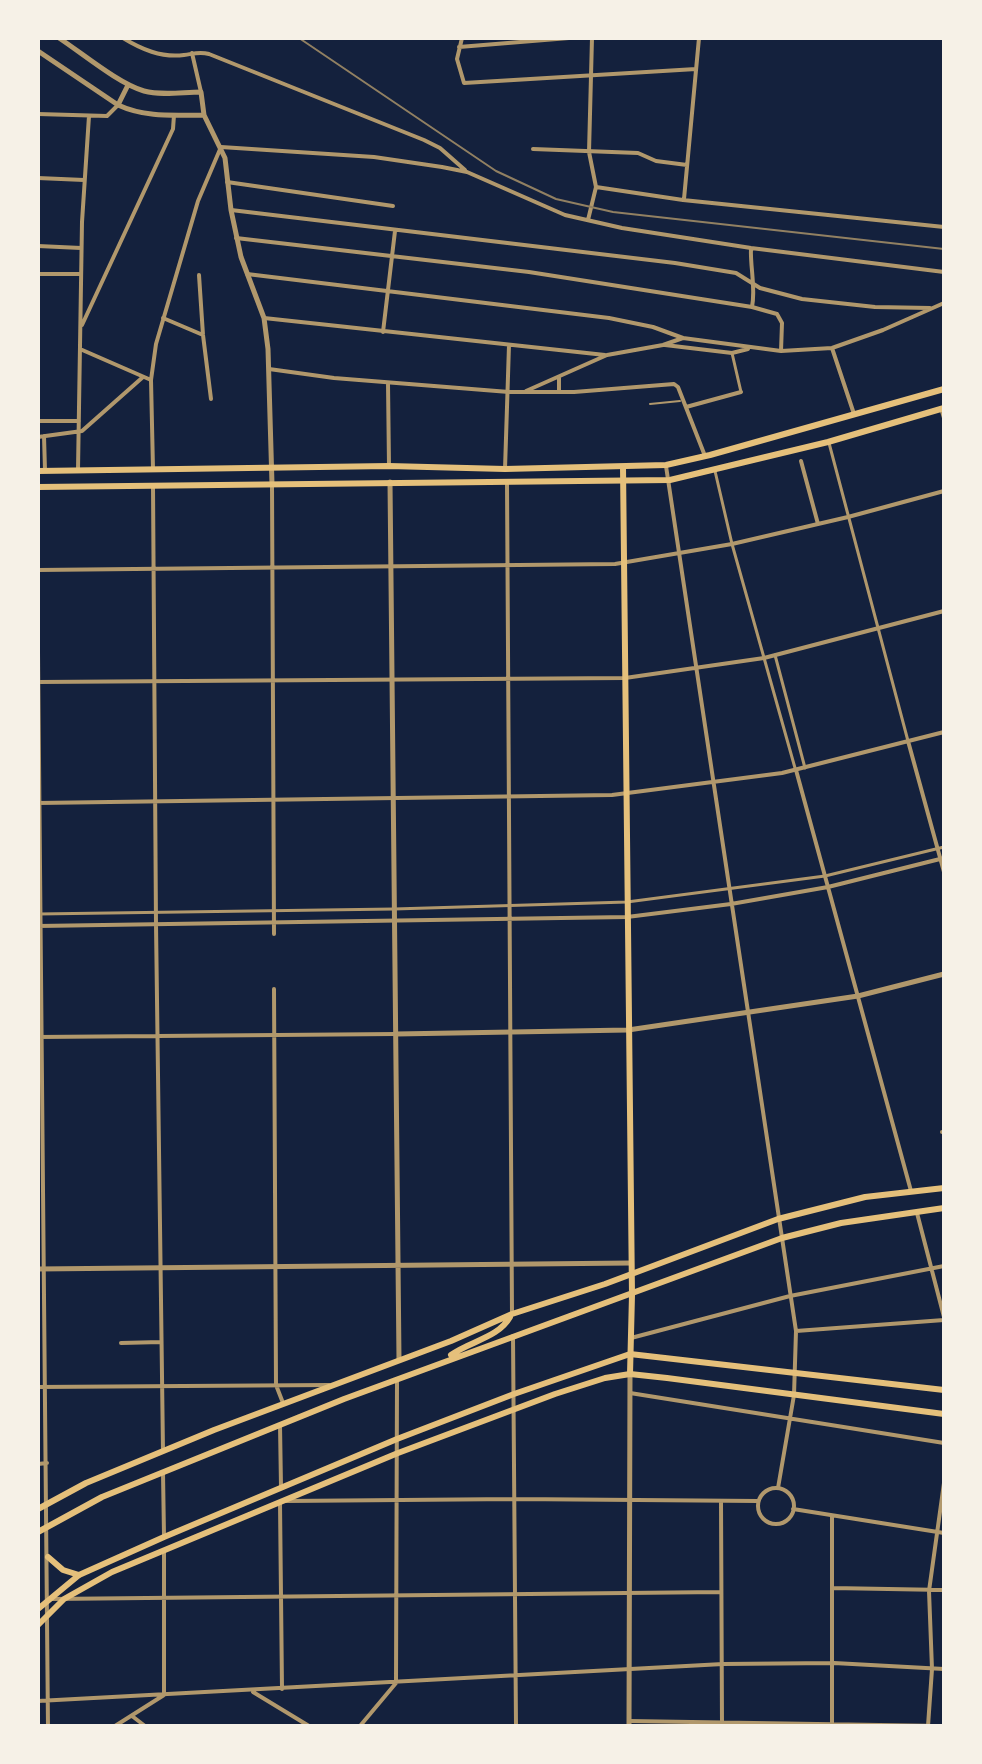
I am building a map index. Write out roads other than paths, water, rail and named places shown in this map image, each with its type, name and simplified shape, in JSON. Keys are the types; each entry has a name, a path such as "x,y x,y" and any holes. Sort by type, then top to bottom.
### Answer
{"main road":[{"path":"42,470 389,466 505,469 666,465 944,389"},
{"path":"38,487 670,480 828,442 943,408"},
{"path":"623,467 632,1295 630,1374"},
{"path":"38,1506 163,1451 451,1341 512,1314 778,1219 865,1197 944,1188"},
{"path":"38,1532 102,1497 163,1471 445,1360 632,1295 782,1238 841,1223 944,1208"},
{"path":"445,1360 472,1342 501,1330 512,1314"},
{"path":"38,1609 79,1575 164,1537 397,1439 630,1354 944,1390"},
{"path":"38,1625 64,1599 112,1572 398,1453 605,1378 630,1374 944,1414"},
{"path":"48,1557 63,1570 79,1575"}],"street":[{"path":"59,38 128,85 154,93 201,92"},
{"path":"123,38 150,52 209,54 424,140 440,148 467,172"},
{"path":"462,38 457,59 464,83 696,69"},
{"path":"459,47 569,38"},
{"path":"588,220 596,187 589,152 592,38"},
{"path":"683,200 699,38"},
{"path":"38,51 118,105 143,114 204,115"},
{"path":"192,53 204,115 225,158 236,238 246,274 264,318 269,369 274,934"},
{"path":"38,114 107,116 118,105 128,85"},
{"path":"80,330 173,129 174,115"},
{"path":"78,470 81,248 89,116"},
{"path":"221,147 374,157 467,172 565,215 622,228 944,272"},
{"path":"153,469 152,364 198,201 221,147"},
{"path":"533,149 638,153 656,161 687,165"},
{"path":"38,178 84,180"},
{"path":"227,182 393,206"},
{"path":"596,187 683,200 944,227"},
{"path":"231,210 675,263 736,273 754,284 782,294 824,302 930,308"},
{"path":"383,332 395,231"},
{"path":"236,238 529,272 752,307 777,314 782,323 781,351"},
{"path":"38,246 81,248"},
{"path":"751,248 752,307"},
{"path":"38,274 81,274"},
{"path":"246,274 609,318 653,327 683,338 781,351 832,348 944,303"},
{"path":"199,275 211,399"},
{"path":"163,318 203,335"},
{"path":"264,318 607,355"},
{"path":"524,392 607,355 663,345 683,338"},
{"path":"505,469 509,345"},
{"path":"663,345 732,353 752,348"},
{"path":"832,348 854,414"},
{"path":"80,349 151,380"},
{"path":"686,407 741,392 732,353"},
{"path":"269,369 334,378 509,392 677,385 705,456"},
{"path":"42,470 41,436 79,432 94,423 143,377"},
{"path":"559,377 559,392"},
{"path":"388,383 389,466"},
{"path":"943,408 944,418"},
{"path":"38,421 79,421"},
{"path":"828,442 908,741 941,848 944,872"},
{"path":"801,461 818,524"},
{"path":"666,465 796,1331 794,1395 778,1488"},
{"path":"715,471 732,544 911,1191"},
{"path":"390,482 399,1359"},
{"path":"507,483 512,1314"},
{"path":"153,486 155,913 163,1451"},
{"path":"38,570 507,567 624,563 732,544 944,491"},
{"path":"38,682 625,678 764,658 944,611"},
{"path":"38,651 41,1269 46,1387 48,1726"},
{"path":"775,655 805,768"},
{"path":"39,802 626,793 796,770 944,732"},
{"path":"40,914 509,907 627,902 825,876 941,848"},
{"path":"40,926 627,917 731,904 828,887 942,858"},
{"path":"40,1037 628,1030 858,996 944,974"},
{"path":"274,989 276,1385 283,1403"},
{"path":"796,1331 944,1318 917,1211"},
{"path":"41,1269 631,1263"},
{"path":"630,1338 790,1296 944,1266"},
{"path":"513,1335 516,1726"},
{"path":"121,1343 161,1342"},
{"path":"630,1374 629,1724 942,1726"},
{"path":"360,1726 396,1683 397,1379"},
{"path":"38,1387 331,1385"},
{"path":"628,1393 944,1443"},
{"path":"280,1425 281,1487"},
{"path":"38,1464 47,1463"},
{"path":"163,1471 164,1537"},
{"path":"928,1726 932,1669 929,1591 944,1483"},
{"path":"778,1488 791,1498 793,1509 783,1522 771,1523 759,1512 758,1501 765,1491 778,1488"},
{"path":"282,1689 280,1501 758,1501"},
{"path":"721,1501 722,1724"},
{"path":"793,1509 944,1533"},
{"path":"832,1517 832,1725"},
{"path":"164,1551 164,1695"},
{"path":"832,1588 944,1590"},
{"path":"48,1599 721,1592"},
{"path":"38,1701 723,1664 834,1663 944,1669"},
{"path":"250,1690 309,1726"},
{"path":"115,1726 164,1695"},
{"path":"132,1716 145,1726"}],"lane":[{"path":"650,404 683,400"}],"railway":[{"path":"299,38 496,171 556,199 613,212 944,249"}]}
